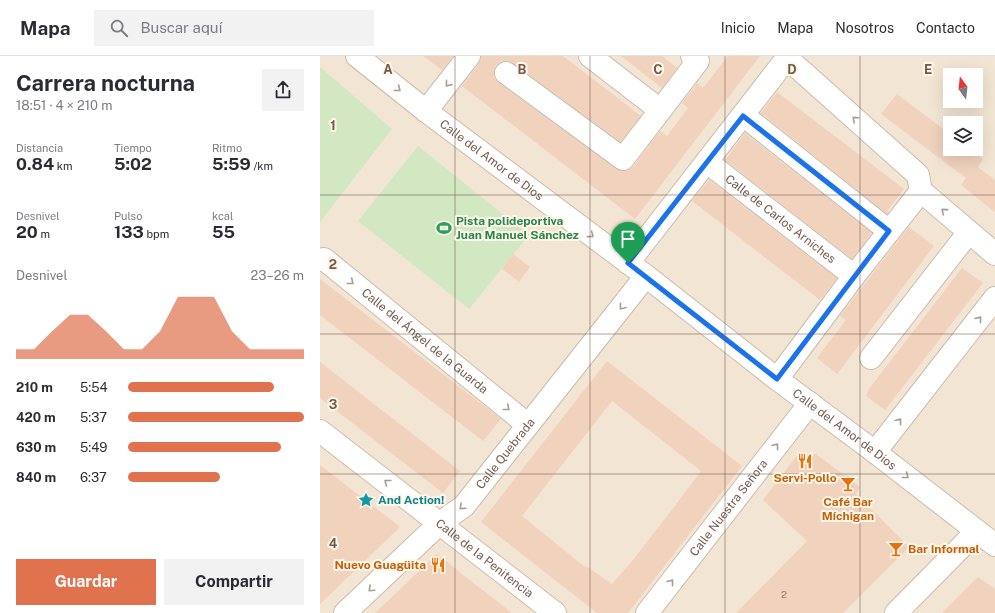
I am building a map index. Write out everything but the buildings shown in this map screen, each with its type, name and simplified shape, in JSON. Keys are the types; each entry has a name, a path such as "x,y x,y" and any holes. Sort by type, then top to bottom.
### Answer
{"street":[{"name":"Calle del Amor de Dios","path":"357,56 426,112 646,276 777,379 875,452 995,545"},
{"path":"426,112 469,56"},
{"path":"590,56 660,110"},
{"path":"628,263 743,116 787,57 918,175 922,191 995,254"},
{"path":"506,73 623,159 660,110 696,58"},
{"path":"743,116 889,231"},
{"name":"Calle de Carlos Arniches","path":"707,162 854,276"},
{"path":"777,379 854,276 922,191"},
{"path":"871,358 969,232"},
{"name":"Calle del Ángel de la Guarda","path":"320,260 324,260 528,425"},
{"name":"Calle Quebrada","path":"345,613 440,524 464,506 646,276"},
{"path":"875,452 995,298"},
{"name":"Calle Nuestra Señora","path":"647,613 810,403"},
{"name":"Calle de la Penitencia","path":"320,430 555,613"},
{"path":"896,613 977,531"}],"shaded area":[{"path":"320,56 995,56 995,613 320,613"}],"green space":[{"path":"320,67 392,129 320,222"},
{"name":"Pista polideportiva Juan Manuel Sánchez","path":"418,146 529,235 469,309 358,221"}],"place":[{"name":"Pista polideportiva Juan Manuel Sánchez","path":"444,228"},
{"name":"Servi-Pollo","path":"805,461"},
{"name":"Café Bar Míchigan","path":"848,484"},
{"name":"And Action!","path":"366,500"},
{"name":"Bar Informal","path":"896,549"},
{"name":"Nuevo Guagüita","path":"438,565"}],"route":[{"path":"743,116 889,231 777,379 628,263 743,116"}]}
